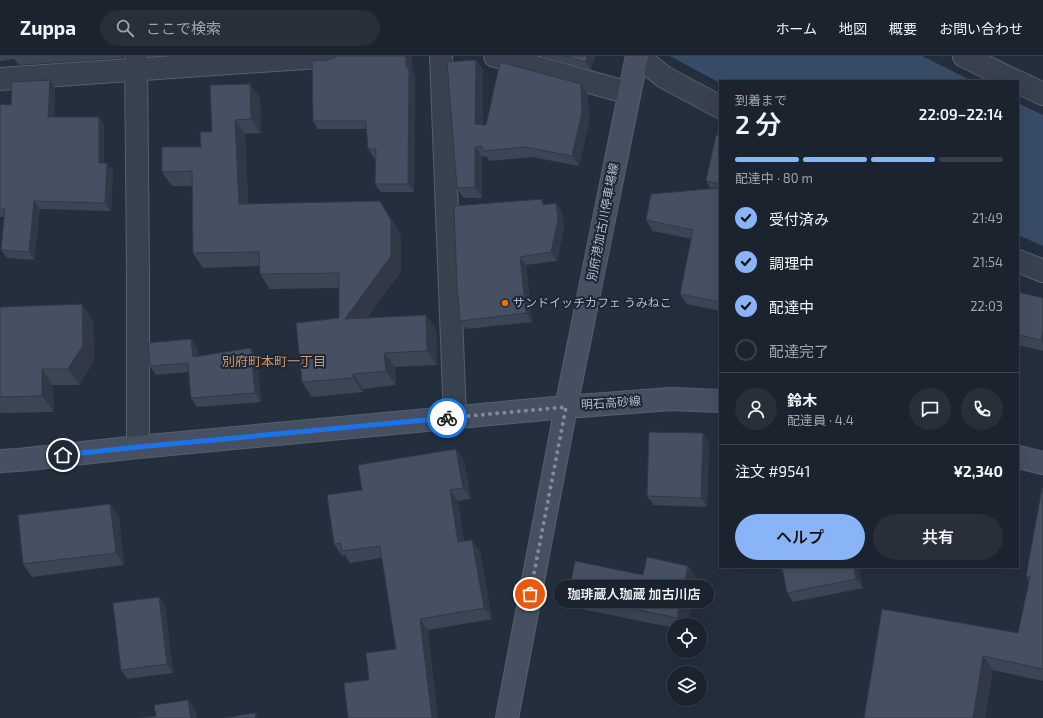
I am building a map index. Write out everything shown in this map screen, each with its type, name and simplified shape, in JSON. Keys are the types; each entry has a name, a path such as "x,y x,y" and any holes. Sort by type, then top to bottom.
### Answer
{"main road":[{"name":"別府港加古川停車場線","path":"507,718 566,407 629,93 638,56"},
{"name":"明石高砂線","path":"0,461 672,398 719,401"},
{"path":"1019,457 1043,463"}],"street":[{"path":"0,79 136,63 333,56"},
{"path":"441,56 455,418"},
{"path":"495,56 629,93"},
{"path":"638,56 664,77 719,106"},
{"path":"964,56 1013,80"},
{"path":"136,63 138,447"},
{"path":"1019,82 1043,94"},
{"path":"1019,261 1043,271"}],"water":[{"path":"670,56 922,56 970,80 719,80 719,82"},
{"path":"1019,103 1043,115 1043,246 1019,235"}],"building":[{"path":"336,56 406,56 406,67 409,67 408,184 375,184 376,149 368,149 366,121 313,121 312,61 328,60"},
{"path":"564,56 587,56 586,62"},
{"path":"476,60 475,124 486,125 500,62 581,84 582,112 572,156 525,147 483,151 482,146 475,147 475,187 457,188 447,62"},
{"path":"50,80 48,117 99,117 99,163 107,163 105,203 34,201 29,252 1,250 5,209 0,209 0,104 11,105 12,82"},
{"path":"250,84 251,119 235,120 239,204 380,201 391,221 391,256 345,319 426,315 427,351 384,353 386,371 353,374 353,378 302,382 296,323 339,318 339,273 260,274 259,252 193,253 192,171 162,172 162,147 201,147 200,132 212,132 210,85"},
{"path":"716,135 719,135 719,184 706,181"},
{"path":"719,188 719,302 680,294 693,230 646,220 651,194"},
{"path":"542,199 543,205 556,203 558,219 551,252 520,257 526,313 460,321 457,287 454,206"},
{"path":"1019,292 1043,298 1043,330 1041,340 1019,335"},
{"path":"82,304 83,345 68,369 42,369 42,396 0,397 0,307"},
{"path":"191,339 193,357 251,348 255,393 191,398 188,363 150,366 148,343"},
{"path":"649,432 703,433 701,498 647,496"},
{"path":"456,449 463,488 450,490 458,542 472,540 484,608 420,619 432,718 348,718 344,683 369,680 366,653 396,649 380,546 342,551 341,543 334,544 327,495 362,490 358,465"},
{"path":"1042,488 1043,669 983,656 973,718 864,718 882,609 1018,633 1030,577 1026,576"},
{"path":"110,504 116,553 23,564 18,515"},
{"path":"647,557 688,566 677,618 568,595 575,561 643,575"},
{"path":"782,568 854,568 856,579 787,593"},
{"path":"159,597 167,664 121,670 113,603"},
{"path":"188,700 191,718 138,718 156,716 154,705"},
{"path":"255,713 256,718 224,718"}],"way so far":[{"path":"447,418 566,407 530,594"}],"place":[{"name":"サンドイッチカフェ うみねこ","path":"505,303"},
{"name":"珈琲蔵人珈蔵 加古川店","path":"530,594"}],"district":[{"name":"別府町本町一丁目","path":"274,361"}],"route":[{"path":"63,455 447,418"}]}
